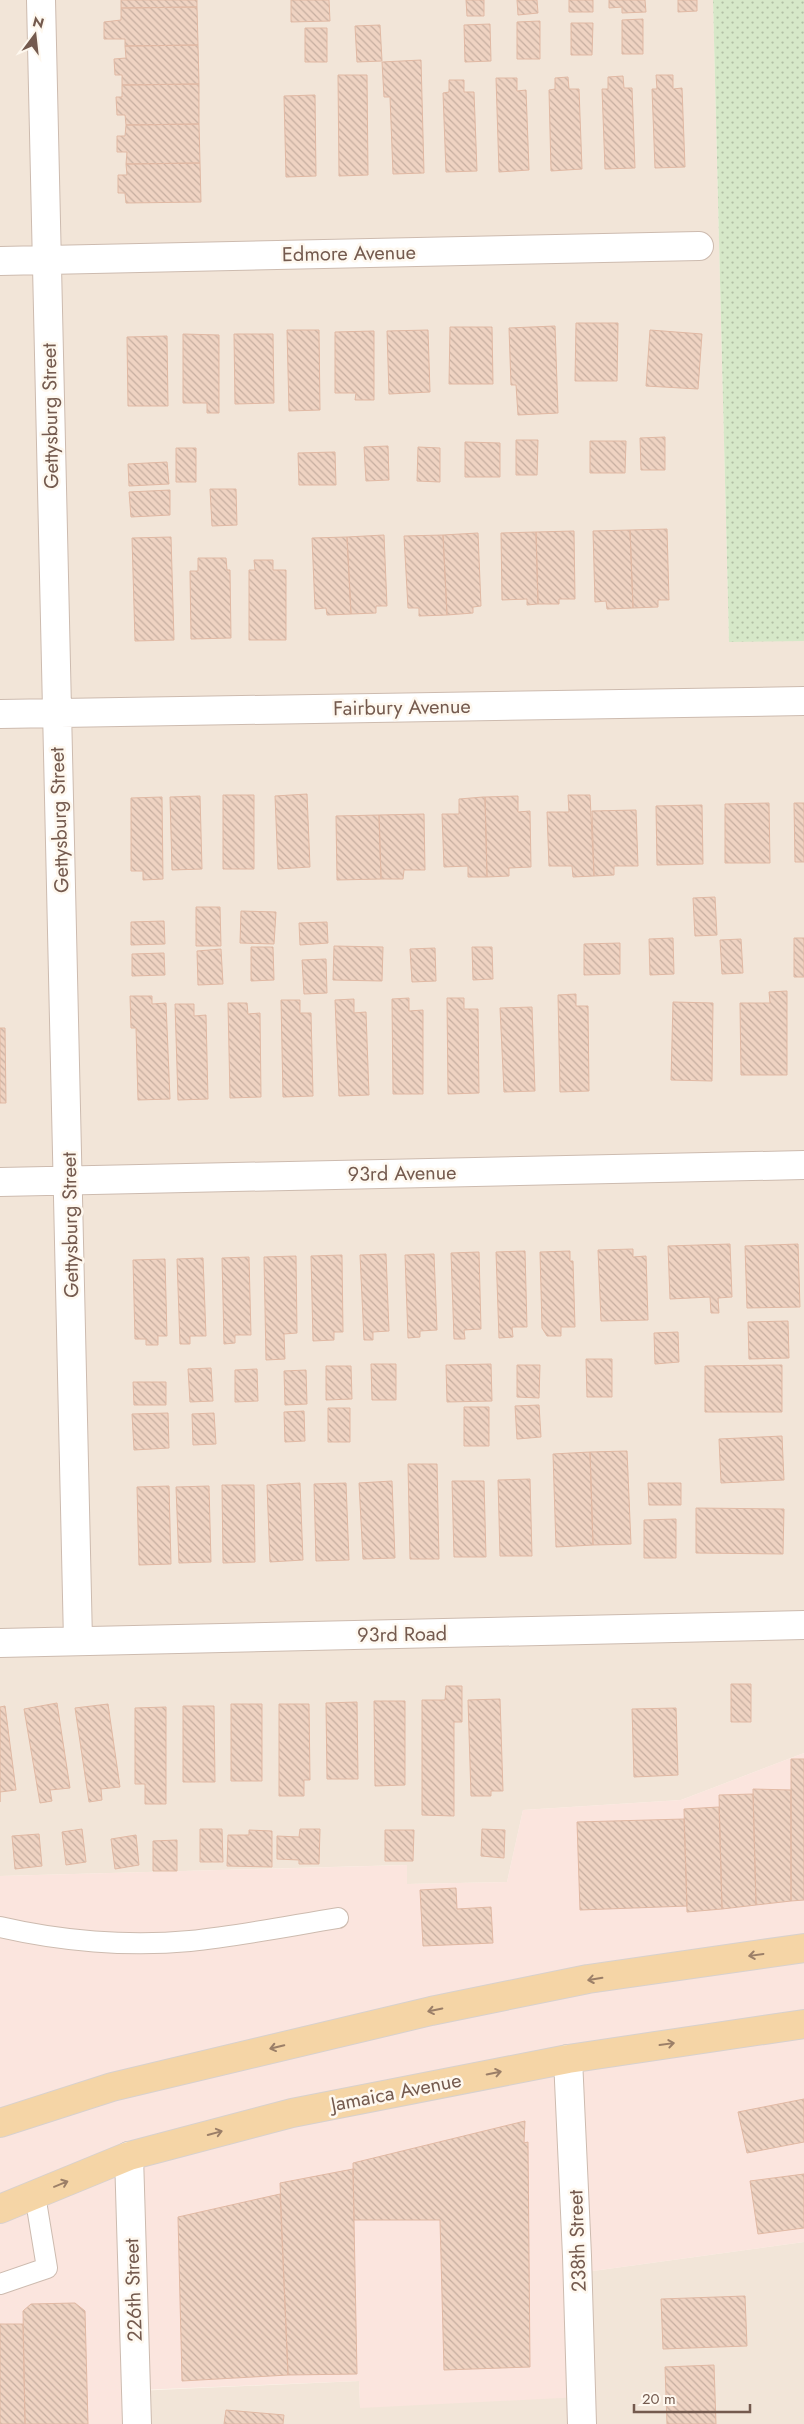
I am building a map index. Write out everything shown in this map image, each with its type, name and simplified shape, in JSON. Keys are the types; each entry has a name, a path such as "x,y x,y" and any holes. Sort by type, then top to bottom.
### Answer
{"main road":[{"path":"0,2123 112,2087 431,2011 588,1979 804,1948"},
{"name":"Jamaica Avenue","path":"0,2209 129,2156 292,2113 568,2059 804,2024"}],"street":[{"name":"Gettysburg Street","path":"41,0 78,1641"},
{"name":"Edmore Avenue","path":"0,261 699,246"},
{"name":"Fairbury Avenue","path":"0,714 804,701"},
{"name":"93rd Avenue","path":"0,1182 804,1165"},
{"name":"93rd Road","path":"0,1643 804,1626"},
{"name":"238th Street","path":"568,2059 578,2256 582,2424"},
{"name":"226th Street","path":"129,2156 137,2424"}],"lane":[{"path":"0,1927 64,1938 133,1943 189,1941 338,1918"},
{"path":"0,2284 47,2268 35,2195"}],"shaded area":[{"path":"0,0 713,0 729,641 804,641 804,1753 681,1800 523,1810 507,1882 407,1884 406,1865 0,1876"},
{"path":"804,1753 804,2242 578,2273 581,2397 360,2408 359,2381 137,2390 137,2424 0,2424 0,1876 407,1865 407,1884 507,1882 523,1810 681,1800"},
{"path":"804,2242 804,2424 137,2424 136,2391 359,2381 360,2407 578,2273"}],"green space":[{"path":"713,0 804,0 804,641 729,642"}],"building":[{"path":"121,0 197,0 197,7 121,8"},
{"path":"291,0 329,0 330,21 291,22"},
{"path":"466,0 484,0 484,16 467,16"},
{"path":"517,0 537,0 538,13 518,15"},
{"path":"569,0 593,0 593,12 569,12"},
{"path":"609,0 645,0 646,12 622,13 622,7 609,8"},
{"path":"678,0 697,0 697,11 678,12"},
{"path":"197,7 198,45 125,46 125,39 104,39 104,22 121,20 121,8"},
{"path":"643,19 643,54 622,54 622,20"},
{"path":"540,21 540,59 517,59 517,22"},
{"path":"571,23 593,23 592,55 571,55"},
{"path":"490,24 491,61 465,62 464,25"},
{"path":"380,25 382,61 357,62 355,26"},
{"path":"305,28 327,28 327,62 305,62"},
{"path":"198,45 199,84 122,85 122,75 115,75 114,59 126,58 125,46"},
{"path":"421,60 424,173 393,174 390,97 384,97 382,62"},
{"path":"338,75 367,75 368,175 339,176"},
{"path":"656,75 673,75 673,89 682,88 685,167 655,168 652,89 657,89"},
{"path":"623,76 624,88 632,88 635,168 605,169 602,89 608,89 608,77"},
{"path":"568,77 569,89 579,89 582,169 551,171 549,90 555,89 555,78"},
{"path":"496,78 517,78 517,91 526,90 529,170 499,172"},
{"path":"449,80 464,80 464,92 474,92 477,171 446,172 443,93 449,92"},
{"path":"199,84 199,124 126,125 125,115 117,115 116,97 122,97 122,85"},
{"path":"315,95 316,176 286,177 284,96"},
{"path":"199,124 200,163 126,164 127,152 117,152 117,136 125,136 126,125"},
{"path":"200,163 201,202 126,203 125,193 118,193 118,175 127,175 126,164"},
{"path":"576,323 618,323 617,381 575,381"},
{"path":"555,326 558,413 518,415 516,385 511,385 509,328"},
{"path":"450,327 492,327 493,384 449,384"},
{"path":"287,330 319,330 320,410 289,411"},
{"path":"428,330 430,392 389,394 387,331"},
{"path":"650,330 702,334 698,389 646,386"},
{"path":"374,331 374,400 355,400 356,393 335,393 335,332"},
{"path":"183,334 219,335 219,413 207,413 207,403 183,403"},
{"path":"234,334 273,334 274,403 235,404"},
{"path":"167,336 168,406 128,406 127,337"},
{"path":"665,437 665,470 641,470 640,438"},
{"path":"516,440 538,440 537,475 516,475"},
{"path":"590,441 626,441 625,473 590,473"},
{"path":"465,442 500,443 500,477 465,477"},
{"path":"388,446 389,480 366,481 364,447"},
{"path":"418,447 440,448 440,482 417,481"},
{"path":"176,448 196,448 196,482 176,482"},
{"path":"335,452 336,485 299,485 298,453"},
{"path":"167,462 169,484 129,486 128,464"},
{"path":"210,489 236,489 237,525 212,526"},
{"path":"170,490 170,515 131,517 129,492"},
{"path":"667,529 669,600 658,600 658,607 633,608 630,530"},
{"path":"630,530 633,608 607,609 606,601 595,602 593,531"},
{"path":"574,531 575,599 559,599 559,604 538,604 536,532"},
{"path":"536,532 538,604 527,605 527,599 502,600 501,533"},
{"path":"478,533 481,606 473,607 473,613 447,615 443,535"},
{"path":"384,535 387,606 376,606 376,613 351,614 347,537"},
{"path":"443,535 447,615 419,616 419,608 408,608 404,536"},
{"path":"171,537 174,640 135,641 132,538"},
{"path":"347,537 351,614 327,615 326,608 315,609 312,538"},
{"path":"198,558 226,558 227,570 230,570 231,638 191,639 190,571 198,571"},
{"path":"254,560 273,560 273,570 286,570 286,640 249,640 249,570 255,570"},
{"path":"307,794 310,867 278,869 275,796"},
{"path":"223,795 254,795 254,869 223,869"},
{"path":"568,795 590,795 594,876 573,877 572,866 549,866 547,812 569,812"},
{"path":"200,796 202,869 172,870 170,797"},
{"path":"518,796 518,812 530,811 531,867 509,868 509,876 487,877 485,797"},
{"path":"162,797 163,879 143,880 143,871 131,871 131,798"},
{"path":"485,797 487,877 468,877 468,866 444,867 442,814 459,814 459,799"},
{"path":"769,803 770,863 725,863 725,804"},
{"path":"794,803 804,803 804,862 795,862"},
{"path":"702,805 703,864 657,865 656,806"},
{"path":"636,810 638,866 614,866 614,875 594,876 592,811"},
{"path":"424,814 425,870 404,870 403,879 381,879 379,815"},
{"path":"379,815 381,879 337,880 336,816"},
{"path":"715,897 717,935 695,936 693,898"},
{"path":"196,907 220,907 221,946 196,946"},
{"path":"241,911 276,912 274,944 240,943"},
{"path":"164,921 165,944 131,945 131,922"},
{"path":"327,922 328,943 300,945 299,923"},
{"path":"673,938 674,974 650,975 649,939"},
{"path":"794,938 804,938 804,977 794,977"},
{"path":"741,939 743,973 722,974 720,940"},
{"path":"620,943 620,974 584,975 584,944"},
{"path":"334,946 383,947 382,981 333,980"},
{"path":"251,947 273,947 274,980 251,981"},
{"path":"472,947 492,947 493,979 473,980"},
{"path":"435,948 436,981 412,982 410,949"},
{"path":"221,949 223,984 198,985 197,951"},
{"path":"164,953 165,975 132,976 132,954"},
{"path":"326,959 327,993 304,994 302,960"},
{"path":"787,991 787,1075 741,1075 740,1003 770,1003 769,992"},
{"path":"576,994 576,1006 588,1006 589,1091 560,1092 558,995"},
{"path":"130,996 152,996 152,1004 166,1003 170,1099 138,1100 136,1028 131,1028"},
{"path":"409,998 409,1011 423,1010 423,1094 393,1094 392,999"},
{"path":"447,998 464,998 464,1009 478,1009 479,1093 448,1094"},
{"path":"354,999 354,1013 366,1012 369,1095 339,1096 335,1000"},
{"path":"281,1000 300,1000 300,1013 311,1013 313,1096 283,1097"},
{"path":"673,1002 713,1003 712,1081 671,1080"},
{"path":"228,1003 247,1003 248,1014 260,1013 261,1097 230,1098"},
{"path":"175,1004 194,1004 194,1016 206,1015 208,1099 178,1100"},
{"path":"532,1007 535,1091 504,1092 500,1008"},
{"path":"0,1028 5,1028 6,1103 0,1103"},
{"path":"730,1244 732,1297 718,1298 719,1313 711,1313 710,1297 670,1299 668,1246"},
{"path":"798,1244 800,1307 747,1308 745,1246"},
{"path":"633,1249 633,1257 646,1256 648,1320 601,1321 598,1250"},
{"path":"525,1251 527,1327 512,1327 513,1337 499,1338 496,1252"},
{"path":"570,1251 570,1261 573,1261 575,1327 561,1327 561,1336 547,1336 542,1328 540,1252"},
{"path":"479,1252 481,1329 464,1330 465,1339 454,1339 451,1253"},
{"path":"386,1254 389,1331 373,1332 373,1340 364,1340 360,1255"},
{"path":"434,1254 437,1330 420,1331 420,1337 408,1338 405,1255"},
{"path":"342,1255 343,1332 334,1332 334,1340 313,1341 311,1256"},
{"path":"296,1256 297,1333 284,1334 285,1359 266,1360 264,1257"},
{"path":"249,1257 251,1335 235,1335 235,1343 224,1344 222,1258"},
{"path":"203,1258 206,1336 190,1336 190,1344 180,1344 177,1259"},
{"path":"165,1259 167,1336 158,1336 158,1345 146,1345 146,1339 135,1339 133,1260"},
{"path":"788,1321 789,1358 749,1359 748,1322"},
{"path":"678,1332 679,1362 655,1364 654,1333"},
{"path":"586,1359 612,1359 612,1397 587,1397"},
{"path":"371,1364 396,1364 396,1400 372,1400"},
{"path":"491,1364 492,1401 447,1402 446,1365"},
{"path":"517,1365 540,1365 539,1398 517,1397"},
{"path":"782,1365 782,1412 705,1412 705,1366"},
{"path":"326,1366 351,1366 352,1399 326,1400"},
{"path":"211,1368 213,1401 190,1402 188,1369"},
{"path":"257,1369 258,1401 235,1402 235,1370"},
{"path":"306,1370 307,1404 285,1405 284,1371"},
{"path":"133,1382 166,1382 166,1405 134,1405"},
{"path":"539,1405 541,1437 517,1439 515,1406"},
{"path":"464,1407 489,1407 489,1446 464,1446"},
{"path":"328,1408 350,1408 350,1442 328,1442"},
{"path":"304,1411 305,1441 285,1442 284,1412"},
{"path":"168,1413 169,1448 134,1450 132,1414"},
{"path":"214,1413 216,1444 193,1445 192,1414"},
{"path":"782,1436 784,1480 721,1483 719,1439"},
{"path":"627,1451 631,1544 593,1545 590,1452"},
{"path":"590,1452 593,1545 556,1547 553,1454"},
{"path":"408,1464 437,1464 439,1559 410,1559"},
{"path":"530,1479 532,1556 500,1556 498,1480"},
{"path":"392,1481 395,1558 363,1559 359,1483"},
{"path":"452,1481 484,1481 486,1557 454,1557"},
{"path":"300,1483 303,1560 270,1562 267,1485"},
{"path":"346,1483 349,1560 316,1561 314,1484"},
{"path":"648,1483 681,1483 681,1505 649,1505"},
{"path":"222,1485 254,1485 255,1562 223,1563"},
{"path":"169,1486 171,1564 139,1565 137,1487"},
{"path":"209,1486 211,1562 179,1563 176,1487"},
{"path":"696,1508 784,1509 783,1554 696,1553"},
{"path":"676,1519 676,1558 644,1558 644,1520"},
{"path":"731,1684 751,1684 751,1722 731,1722"},
{"path":"446,1686 462,1686 462,1722 454,1722 454,1816 422,1815 422,1700 445,1700"},
{"path":"500,1699 503,1791 491,1791 491,1796 471,1796 468,1700"},
{"path":"374,1701 405,1701 405,1785 375,1786"},
{"path":"357,1702 358,1779 327,1779 326,1703"},
{"path":"57,1703 70,1788 50,1790 52,1801 40,1803 24,1709"},
{"path":"108,1704 120,1787 101,1789 102,1800 89,1802 75,1708"},
{"path":"231,1704 262,1704 262,1781 231,1781"},
{"path":"279,1704 309,1704 310,1780 304,1780 304,1796 279,1796"},
{"path":"5,1706 16,1790 0,1792 0,1707"},
{"path":"183,1706 214,1706 215,1782 183,1782"},
{"path":"166,1707 166,1804 145,1804 145,1784 135,1784 135,1708"},
{"path":"676,1708 678,1775 634,1777 632,1709"},
{"path":"791,1759 804,1759 804,1900 791,1901"},
{"path":"753,1789 791,1790 791,1901 756,1905"},
{"path":"753,1794 756,1905 722,1909 719,1795"},
{"path":"719,1807 722,1909 687,1912 684,1809"},
{"path":"684,1819 687,1906 580,1910 577,1822"},
{"path":"82,1829 86,1862 66,1865 62,1832"},
{"path":"200,1829 222,1829 223,1862 200,1862"},
{"path":"300,1829 320,1829 319,1864 299,1864 299,1860 277,1859 277,1836 299,1837"},
{"path":"482,1829 505,1830 504,1858 481,1856"},
{"path":"249,1830 272,1831 272,1867 227,1866 228,1835 249,1835"},
{"path":"385,1830 414,1830 413,1861 385,1861"},
{"path":"39,1834 42,1866 15,1869 12,1836"},
{"path":"136,1835 139,1865 115,1869 111,1839"},
{"path":"177,1840 177,1871 153,1871 153,1841"},
{"path":"456,1888 457,1909 491,1907 493,1943 423,1946 420,1890"},
{"path":"804,2099 804,2142 747,2153 738,2112"},
{"path":"525,2121 524,2143 528,2142 530,2367 444,2370 440,2220 354,2220 353,2163"},
{"path":"353,2169 357,2374 288,2375 280,2183"},
{"path":"804,2174 804,2228 758,2234 750,2181"},
{"path":"280,2194 288,2375 182,2381 178,2217"},
{"path":"745,2296 747,2346 663,2349 661,2299"},
{"path":"75,2303 85,2311 88,2424 25,2424 23,2311 31,2304"},
{"path":"0,2324 23,2324 25,2424 0,2424"},
{"path":"714,2365 716,2424 667,2424 665,2367"},
{"path":"226,2410 284,2415 283,2424 224,2424"}]}
